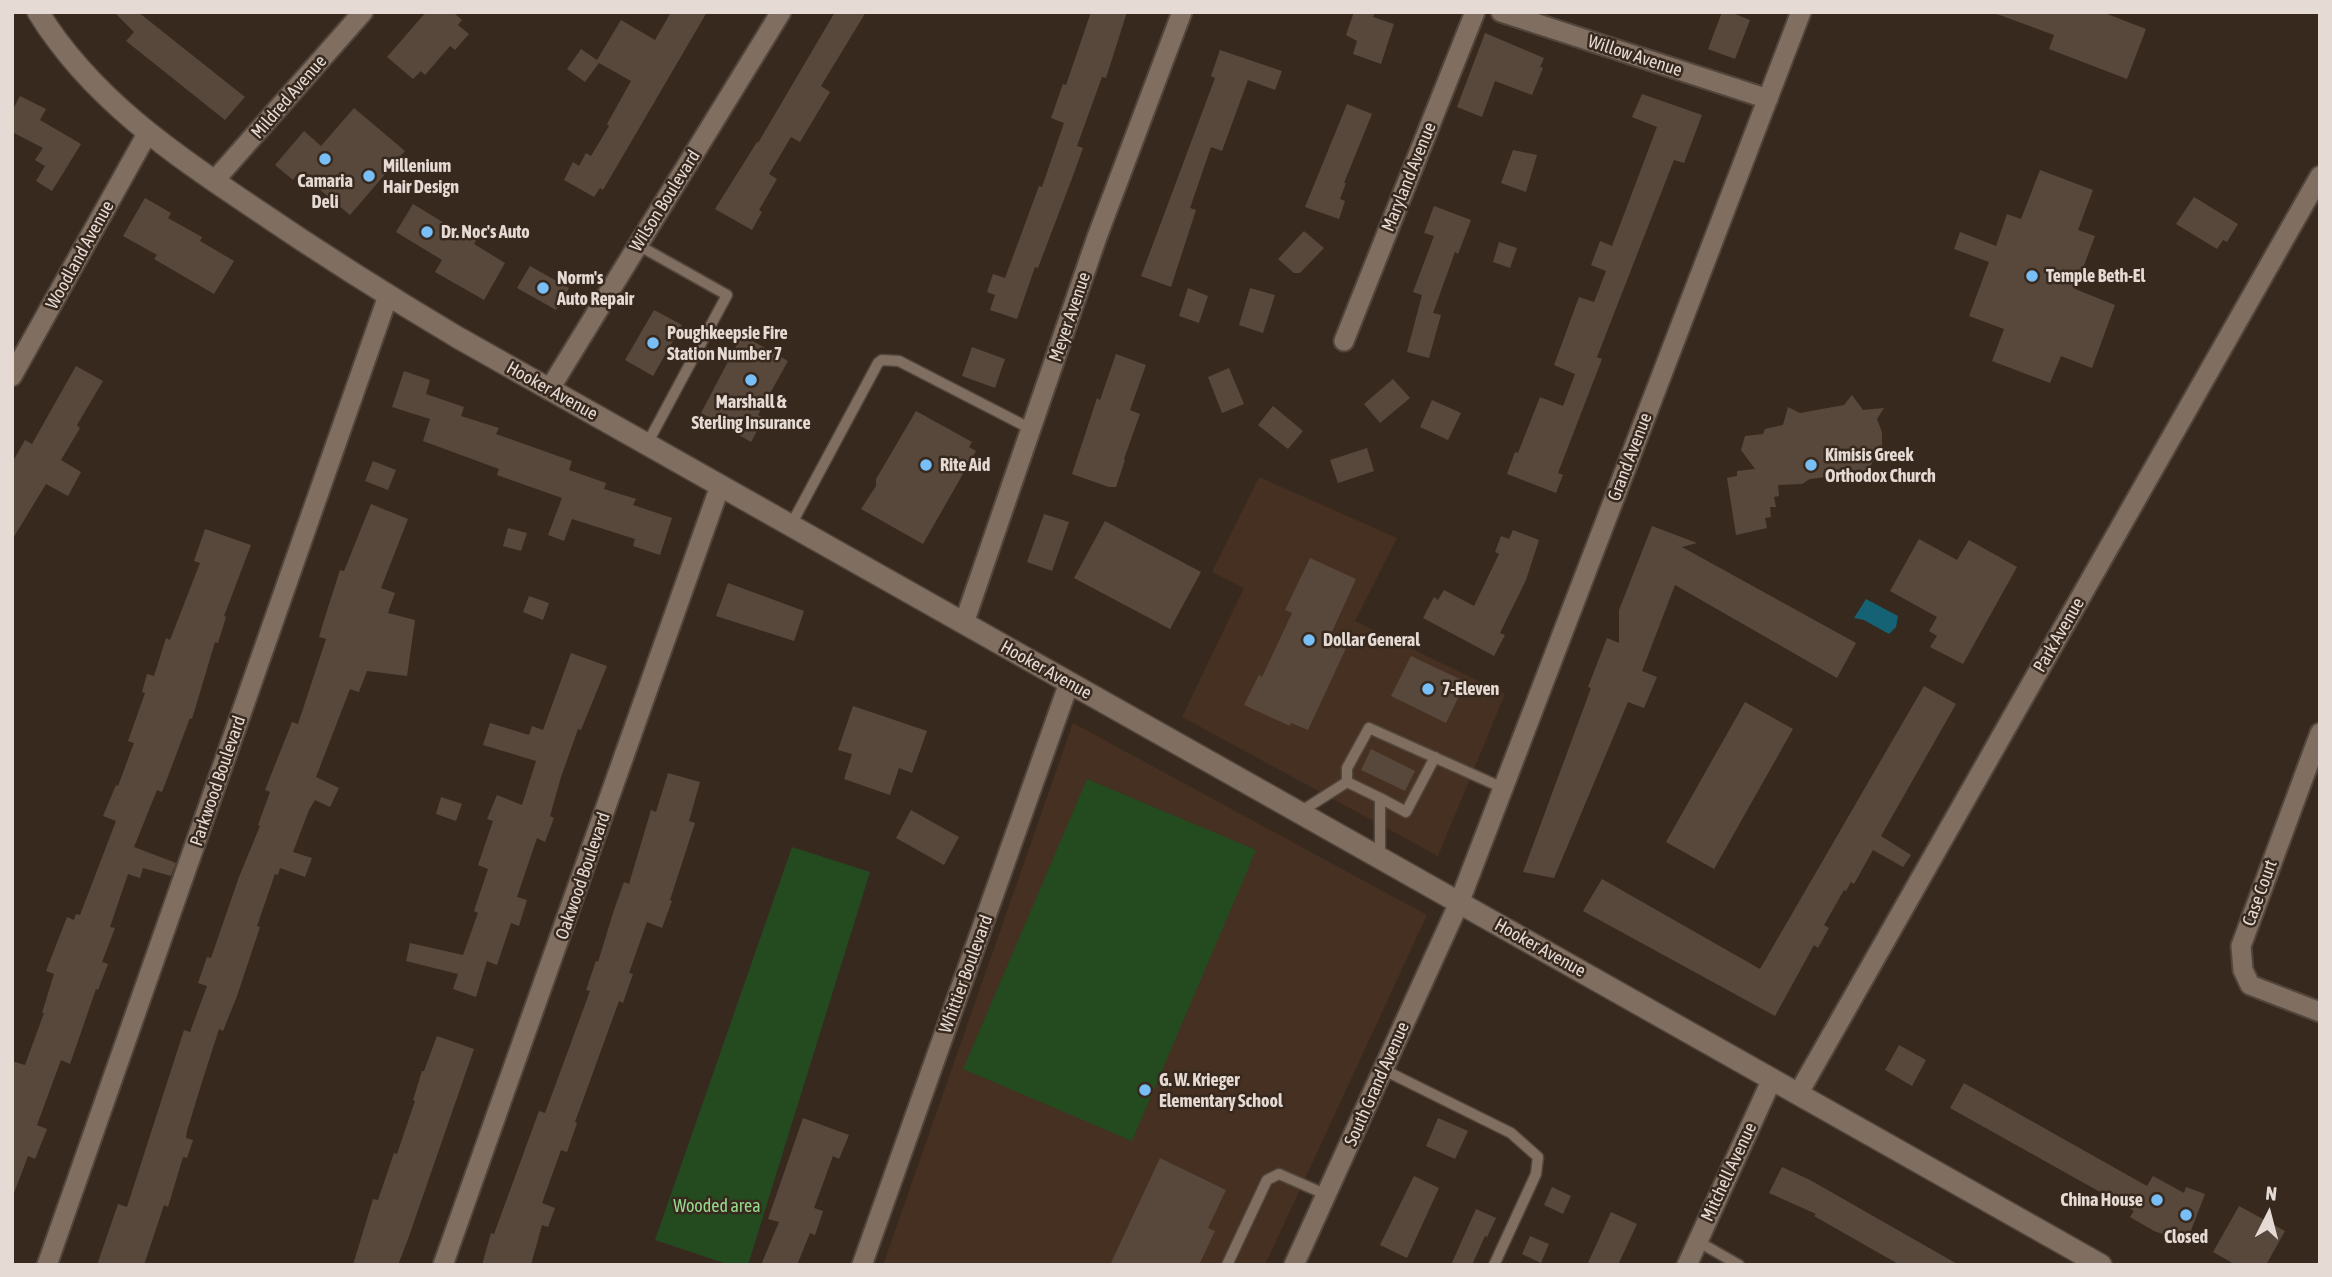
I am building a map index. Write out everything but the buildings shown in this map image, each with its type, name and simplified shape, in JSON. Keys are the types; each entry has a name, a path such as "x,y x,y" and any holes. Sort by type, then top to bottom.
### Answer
{"street":[{"name":"Hooker Avenue","path":"38,12 83,73 147,134 388,296 1772,1079 2089,1262"},
{"name":"Mildred Avenue","path":"214,181 363,12"},
{"name":"Wilson Boulevard","path":"550,390 781,12"},
{"name":"Meyer Avenue","path":"964,623 1102,224 1182,12"},
{"name":"Maryland Avenue","path":"1343,341 1475,12"},
{"name":"Willow Avenue","path":"1501,12 1768,99"},
{"name":"Grand Avenue","path":"1459,903 1801,12"},
{"name":"Woodland Avenue","path":"12,376 147,134"},
{"name":"Park Avenue","path":"1798,1094 2320,176"},
{"name":"Parkwood Boulevard","path":"47,1265 388,296"},
{"name":"Oakwood Boulevard","path":"443,1265 720,486"},
{"name":"Whittier Boulevard","path":"862,1265 1069,683"},
{"name":"Case Court","path":"2320,733 2241,946 2243,970 2250,985 2320,1012"},
{"name":"South Grand Avenue","path":"1294,1265 1459,903"},
{"name":"Mitchell Avenue","path":"1687,1265 1772,1079"}],"lane":[{"path":"638,245 727,295 646,444"},
{"path":"791,526 882,360 899,361 1031,429"},
{"path":"1347,782 1347,768 1369,728 1503,788"},
{"path":"1347,782 1406,812 1434,757"},
{"path":"1299,813 1347,782"},
{"path":"1380,798 1380,858"},
{"path":"1384,1070 1511,1133 1538,1157 1536,1174 1494,1265"},
{"path":"1227,1265 1267,1180 1279,1174 1327,1195"},
{"path":"1697,1241 1739,1265"}],"shaded area":[{"path":"1259,477 1397,538 1355,621 1505,694 1438,856 1182,717 1244,588 1212,572"},
{"name":"G. W. Krieger Elementary School","path":"1073,723 1427,915 1265,1265 883,1265"}],"green space":[{"path":"1087,779 1256,850 1132,1141 963,1069"},
{"name":"Wooded area","path":"792,847 870,872 748,1265 730,1265 655,1240"}],"water":[{"path":"1866,599 1898,616 1896,627 1889,634 1864,620 1854,618"}],"place":[{"name":"Camaria Deli","path":"325,159"},
{"name":"Millenium Hair Design","path":"369,176"},
{"name":"Dr. Noc's Auto","path":"427,232"},
{"name":"Temple Beth-El","path":"2032,276"},
{"name":"Norm's Auto Repair","path":"543,288"},
{"name":"Poughkeepsie Fire Station Number 7","path":"653,343"},
{"name":"Marshall & Sterling Insurance","path":"751,380"},
{"name":"Rite Aid","path":"926,465"},
{"name":"Kimisis Greek Orthodox Church","path":"1811,465"},
{"name":"Dollar General","path":"1309,640"},
{"name":"7-Eleven","path":"1428,689"},
{"name":"G. W. Krieger Elementary School","path":"1145,1090"},
{"name":"China House","path":"2157,1200"},
{"name":"Closed","path":"2186,1215"}]}
